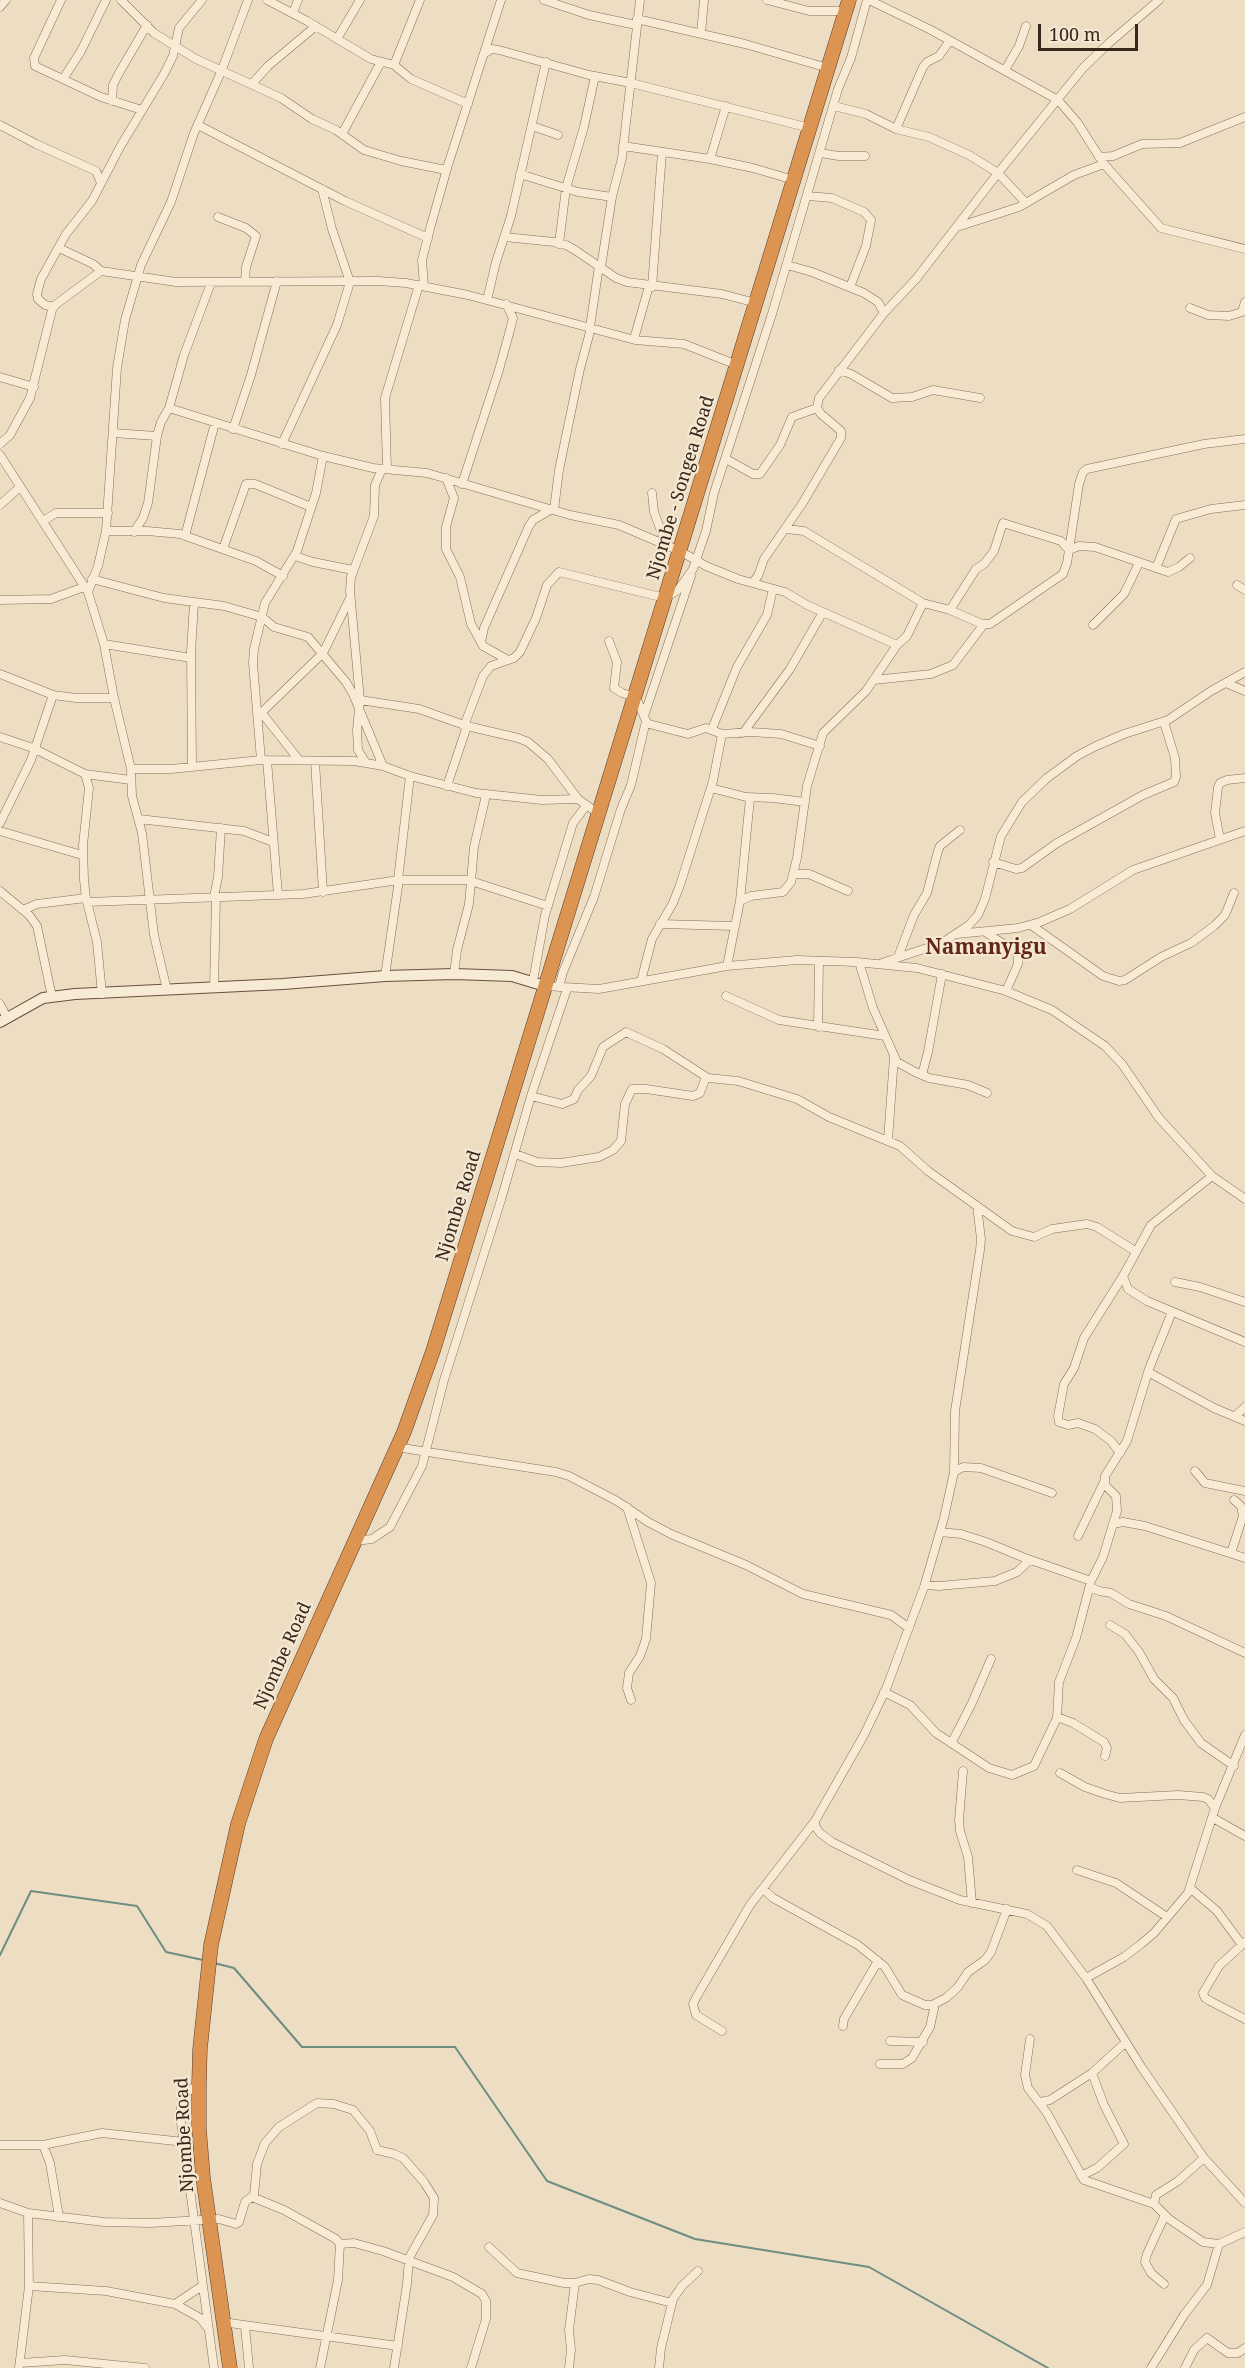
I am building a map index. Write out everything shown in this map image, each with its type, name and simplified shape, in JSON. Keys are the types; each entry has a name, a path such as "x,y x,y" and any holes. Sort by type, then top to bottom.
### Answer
{"highway":[{"name":"Njombe - Songea Road","path":"539,984 599,814 636,697 670,582 674,549 737,365 847,6"},
{"name":"Njombe Road","path":"230,2368 202,2220 199,2084 200,2049 211,1945 238,1824 262,1749 417,1398 433,1351 539,984"}],"street":[{"path":"0,7 6,0"},
{"path":"61,0 43,36 33,62 35,66 112,101 142,110"},
{"path":"63,79 81,51 106,0"},
{"path":"121,0 154,33 196,59 281,98 312,119 342,134 364,150 401,162 446,170"},
{"path":"54,307 41,303 37,294 41,279 66,234 92,201 173,56 179,28 202,0"},
{"path":"0,600 51,599 86,589 98,566 108,513 117,369 125,320 137,278 171,202 198,125 248,0"},
{"path":"267,0 316,26 371,60 394,65 411,79 468,104"},
{"path":"293,14 298,0"},
{"path":"338,39 360,0"},
{"path":"394,65 420,0"},
{"path":"366,763 358,750 360,704 350,598 351,577 374,516 375,485 385,469 386,398 422,286 421,270 446,170 501,0"},
{"path":"544,0 596,17 701,34 828,68"},
{"path":"553,510 580,369 591,328 612,197 619,172 640,0"},
{"path":"701,34 704,0"},
{"path":"767,0 809,11 847,6"},
{"path":"353,1541 372,1539 390,1527 416,1481 426,1453 444,1380 515,1155 563,988 563,972 594,897 621,809 631,785 645,719 787,265 840,81 851,58 868,0 1005,70 1058,100 1077,122 1101,161 1161,228 1245,249"},
{"path":"753,582 764,560 786,529 841,438 841,431 817,408 819,398 884,313 916,279 998,172 1083,68 1160,0"},
{"path":"112,101 113,85 147,25"},
{"path":"252,84 268,66 316,26"},
{"path":"1005,70 1019,46 1026,26"},
{"path":"896,129 923,67 927,62 939,56 950,42"},
{"path":"485,53 495,49 810,128"},
{"path":"342,134 381,62"},
{"path":"487,300 505,237 546,62"},
{"path":"560,244 567,188 584,127 595,75"},
{"path":"710,159 726,106"},
{"path":"834,106 866,114 896,129 920,135 983,162 998,172 1026,203"},
{"path":"957,227 1026,203 1101,161 1142,144 1180,143 1245,117"},
{"path":"0,125 96,171 101,183"},
{"path":"198,125 322,189 428,238"},
{"path":"532,126 558,135"},
{"path":"623,146 710,159 794,180"},
{"path":"634,339 650,286 662,152"},
{"path":"820,153 865,156"},
{"path":"520,174 578,192 612,197"},
{"path":"282,444 337,325 350,282 327,213 322,189"},
{"path":"808,196 832,198 870,217 871,226 866,246 850,287"},
{"path":"218,217 246,228 255,236 244,280"},
{"path":"505,237 560,244 575,250 616,278 650,286 722,294 756,303"},
{"path":"59,248 93,264 101,271 137,278 211,283 244,280 387,281 422,286 506,304 634,339 684,344 737,365"},
{"path":"787,265 850,287 878,302 884,313"},
{"path":"0,444 10,435 34,387 49,319 54,307 101,271"},
{"path":"233,429 251,375 277,280"},
{"path":"134,532 143,518 148,503 161,422 169,408 184,355 211,283"},
{"path":"1190,308 1208,315 1229,316 1242,312 1245,302"},
{"path":"462,484 512,322 512,316 506,304"},
{"path":"512,322 524,309"},
{"path":"839,370 892,398 912,398 933,390 980,398"},
{"path":"0,377 34,387"},
{"path":"169,408 322,456 446,478 579,518 619,525 674,549"},
{"path":"726,459 753,474 760,474 780,445 792,417 817,408"},
{"path":"185,536 215,423"},
{"path":"113,433 157,436"},
{"path":"786,529 804,531 923,603 950,610 984,624 996,621 1032,593 1059,578 1066,568 1079,484 1083,472 1087,469 1204,444 1245,439"},
{"path":"0,455 86,589 104,644 131,769 154,935 167,990"},
{"path":"278,895 253,655 265,603 295,556 311,507 322,456"},
{"path":"446,478 454,498 446,527 446,549 460,577 471,624 483,646 508,660"},
{"path":"223,549 246,484 255,484 311,507"},
{"path":"0,505 20,487"},
{"path":"652,493 654,512 674,549 693,568 785,592 897,645"},
{"path":"1156,568 1176,519 1210,509 1245,505"},
{"path":"483,646 484,628 527,531 533,520 553,510"},
{"path":"43,520 56,513 108,513"},
{"path":"950,610 976,569 984,564 994,551 1003,523 1061,541 1069,550"},
{"path":"106,531 167,532 185,536 256,561 283,576"},
{"path":"1069,550 1086,545 1139,563 1173,571 1190,558"},
{"path":"295,556 354,570"},
{"path":"1093,624 1124,594 1139,563"},
{"path":"670,582 693,568"},
{"path":"447,786 474,695 486,671 491,666 508,660 520,652 536,618 547,585 559,572 665,598 678,590 693,568"},
{"path":"92,579 164,598 215,604 262,617 274,627 308,637 346,682 360,704 383,766"},
{"path":"1238,585 1245,590"},
{"path":"712,729 737,667 767,615 773,589"},
{"path":"260,714 323,653 350,598"},
{"path":"192,767 191,658 194,603"},
{"path":"740,901 751,896 783,892 791,882 811,768 823,733 855,705 897,645 907,636 923,603"},
{"path":"743,733 790,669 824,612"},
{"path":"874,680 906,678 946,668 958,659 984,624"},
{"path":"609,640 617,662 614,688 636,697 645,719 668,730 688,734 706,728 722,734 781,734 820,746"},
{"path":"104,644 191,658"},
{"path":"878,964 925,950 969,925 978,915 990,885 993,862 1001,836 1011,817 1047,778 1077,756 1096,746 1124,734 1164,722 1245,672"},
{"path":"0,674 53,695 76,698 114,698"},
{"path":"1226,683 1245,691"},
{"path":"0,823 23,778 53,695"},
{"path":"360,704 420,709 466,726 528,742 548,759 578,799 599,814"},
{"path":"260,714 299,760"},
{"path":"993,862 1022,868 1057,843 1143,795 1174,782 1175,758 1164,722"},
{"path":"641,981 652,939 673,903 711,788 722,734"},
{"path":"0,737 33,748 85,774 131,780"},
{"path":"131,769 192,767 264,760 366,763 486,795 542,800 578,799"},
{"path":"315,761 323,892"},
{"path":"85,774 89,788 82,855 86,900 97,942 102,994"},
{"path":"385,976 410,776"},
{"path":"1220,839 1215,813 1218,787 1220,783 1227,780 1245,778"},
{"path":"711,788 750,798 805,802"},
{"path":"453,974 469,904 474,847 486,795"},
{"path":"727,966 740,901 750,798"},
{"path":"539,984 548,906 573,823 586,806"},
{"path":"139,819 155,823 244,831 273,842"},
{"path":"214,988 215,897 221,828"},
{"path":"898,957 914,915 927,893 940,846 960,830"},
{"path":"0,831 82,855"},
{"path":"956,934 1031,925 1070,909 1133,870 1245,831"},
{"path":"793,874 809,874 848,891"},
{"path":"23,910 37,904 86,900 323,892 398,880 471,881 548,906"},
{"path":"0,891 34,920 37,926 52,997"},
{"path":"1031,925 1103,976 1119,981 1125,980 1161,957 1191,943 1214,926 1225,915 1234,893"},
{"path":"660,924 734,926"},
{"path":"986,932 1018,955 1018,964 1006,991"},
{"path":"0,1004 3,1020 36,1001 52,997 385,976 502,975 563,988 599,988 768,961 859,962 917,968 1006,991 1052,1010 1105,1046 1122,1064 1159,1118 1212,1176 1245,1199"},
{"path":"818,1027 819,961"},
{"path":"859,962 894,1057 905,1067 922,1075 968,1085 987,1092"},
{"path":"922,1075 942,974"},
{"path":"726,996 779,1020 885,1036"},
{"path":"531,1096 562,1104 574,1099 578,1090 591,1076 603,1047 623,1032 663,1049 706,1077 738,1081 797,1099 829,1117 900,1146 928,1171 1011,1231 1037,1237 1047,1230 1065,1225 1087,1224 1097,1227 1135,1251"},
{"path":"888,1140 894,1057"},
{"path":"515,1155 537,1162 554,1163 599,1157 621,1141 625,1104 632,1089 693,1096 700,1093 706,1077"},
{"path":"1120,1453 1111,1441 1095,1429 1078,1424 1062,1423 1058,1419 1064,1384 1074,1368 1084,1338 1123,1276 1151,1225 1212,1176"},
{"path":"722,2031 699,2019 693,2004 737,1924 771,1875 815,1821 864,1735 884,1692 925,1585 954,1472 955,1410 981,1239 977,1206"},
{"path":"1123,1276 1128,1289 1147,1301 1245,1342"},
{"path":"1175,1282 1200,1287 1245,1302"},
{"path":"1078,1536 1106,1476 1127,1441 1148,1372 1172,1312"},
{"path":"1148,1372 1214,1408 1245,1421"},
{"path":"1235,1416 1245,1407"},
{"path":"396,1447 556,1472 585,1483 671,1534 746,1565 803,1594 891,1615 909,1628"},
{"path":"954,1472 963,1467 981,1468 1052,1493"},
{"path":"1194,1471 1205,1483 1245,1491"},
{"path":"884,1692 910,1705 936,1733 989,1768 1012,1775 1034,1766 1057,1717 1059,1682 1076,1638 1090,1584 1103,1557 1113,1524 1116,1496 1104,1482"},
{"path":"1231,1553 1243,1516 1241,1506 1234,1500"},
{"path":"627,1507 651,1583 646,1639 640,1656 629,1674 627,1688 631,1700"},
{"path":"1113,1524 1123,1522 1145,1526 1245,1558"},
{"path":"940,1532 961,1534 1030,1560 1090,1584 1099,1591 1111,1593 1129,1604 1166,1616 1245,1653"},
{"path":"925,1585 995,1581 1017,1572 1030,1560"},
{"path":"1110,1625 1125,1634 1139,1652 1154,1679 1173,1698 1184,1720 1201,1743 1245,1769"},
{"path":"952,1742 991,1659"},
{"path":"1057,1717 1073,1723 1104,1742 1107,1748 1105,1756"},
{"path":"1086,1978 1124,1957 1154,1933 1190,1888 1215,1809 1235,1765 1245,1735"},
{"path":"963,1771 959,1820 960,1831 969,1857 972,1903"},
{"path":"1060,1773 1085,1787 1105,1794 1120,1797 1178,1795 1203,1797 1212,1803 1215,1809"},
{"path":"1213,1818 1245,1836"},
{"path":"815,1821 815,1826 820,1833 832,1842 909,1880 960,1900 1027,1914 1047,1926 1086,1978 1204,2158 1245,2203"},
{"path":"1077,1870 1116,1883 1167,1917"},
{"path":"1190,1888 1217,1911 1243,1943 1219,1966 1203,1993 1210,2001 1245,2019"},
{"path":"763,1889 773,1898 858,1945 889,1974 902,1995 925,2005 935,2004 952,1993 964,1976 985,1960 991,1952 1007,1909"},
{"path":"843,2026 844,2019 878,1962"},
{"path":"880,2064 899,2064 908,2061 930,2027 935,2004"},
{"path":"1030,2039 1026,2083 1040,2102 1086,2182 1154,2204 1165,2215 1203,2242 1219,2244 1245,2232"},
{"path":"890,2041 922,2042"},
{"path":"1040,2102 1060,2094 1092,2073 1126,2042"},
{"path":"1081,2176 1097,2168 1124,2144 1104,2105 1092,2073"},
{"path":"199,2084 183,2095 181,2102 184,2142 202,2220 202,2286 213,2368"},
{"path":"0,2203 28,2213 104,2222 219,2219 236,2224 239,2222 245,2202 256,2190 258,2158 266,2141 279,2127 317,2103 334,2104 353,2110 370,2131 377,2150 399,2156 424,2182 434,2198 434,2215 411,2253 394,2368"},
{"path":"0,2145 17,2147 43,2145 102,2133 184,2142"},
{"path":"43,2145 50,2163 59,2217"},
{"path":"1154,2204 1156,2195 1178,2181 1204,2158"},
{"path":"252,2197 284,2210 336,2239 340,2244 338,2280 320,2368"},
{"path":"28,2213 29,2286 19,2366 65,2360 145,2368"},
{"path":"1164,2284 1151,2273 1146,2262 1147,2254 1165,2215"},
{"path":"340,2244 361,2244 457,2279 485,2297 487,2308 485,2327 471,2368"},
{"path":"1151,2368 1184,2315 1208,2285 1219,2244"},
{"path":"489,2247 518,2273 564,2283 575,2283 584,2279 598,2280 672,2303"},
{"path":"659,2368 661,2348 672,2303 681,2286 698,2271"},
{"path":"569,2368 569,2330 575,2283"},
{"path":"29,2286 106,2291 175,2304 200,2318 208,2328"},
{"path":"175,2304 202,2286"},
{"path":"222,2322 398,2346"},
{"path":"245,2326 249,2368"},
{"path":"1185,2368 1194,2350 1207,2338 1228,2353 1238,2353 1245,2348"}],"waterway":[{"path":"0,1955 31,1891 137,1906 166,1952 203,1960"},
{"path":"214,1963 234,1968 302,2047 455,2047 547,2181 695,2239 869,2267 1048,2368"}],"district":[{"name":"Namanyigu","path":"986,948"}]}
